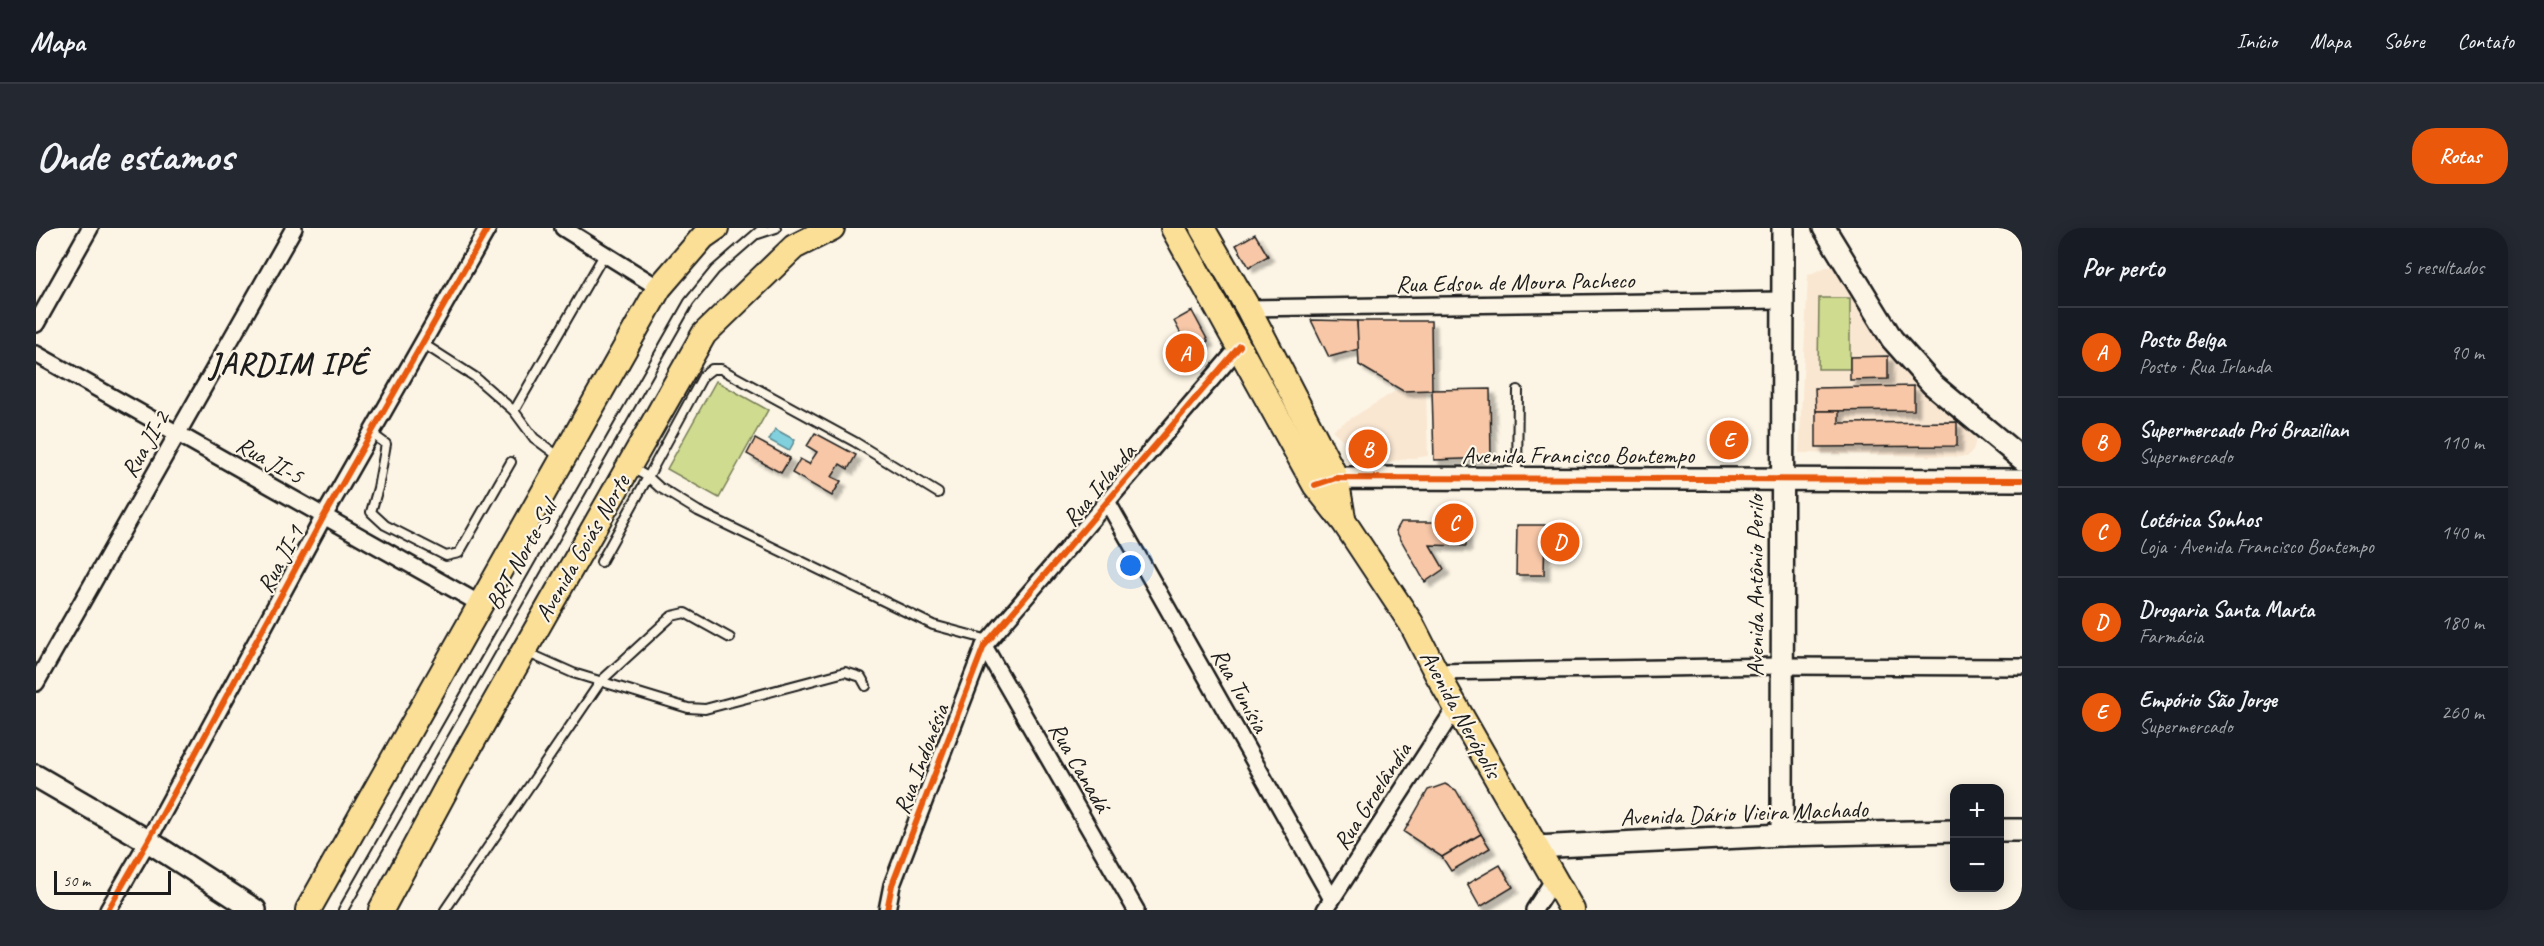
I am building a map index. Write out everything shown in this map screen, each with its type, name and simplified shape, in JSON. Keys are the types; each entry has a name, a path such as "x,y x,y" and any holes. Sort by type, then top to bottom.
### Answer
{"main road":[{"path":"308,910 659,288 704,237 716,228"},
{"name":"Avenida Goiás Norte","path":"381,910 524,651 638,471 704,334 794,247 832,228"},
{"name":"Avenida Nerópolis","path":"1173,228 1240,346 1326,482"},
{"name":"Avenida Nerópolis","path":"1202,228 1248,308 1344,522 1411,623 1436,672 1572,910"}],"street":[{"path":"36,324 90,228"},
{"name":"Rua JI-2","path":"36,683 294,228"},
{"name":"Rua JI-1","path":"108,910 148,841 324,516 488,228"},
{"path":"563,228 659,288"},
{"name":"Avenida Antônio Perilo","path":"1782,835 1780,666 1783,228"},
{"path":"1824,228 1892,339 1932,384 2022,459"},
{"name":"Rua Edson de Moura Pacheco","path":"1248,308 1782,300"},
{"name":"Rua Irlanda","path":"987,643 1240,346"},
{"name":"Rua JI-5","path":"36,354 482,605"},
{"name":"Avenida Francisco Bontempo","path":"1326,482 2022,480"},
{"name":"Rua Tunísia","path":"1108,503 1329,905"},
{"name":"Rua Indonésia","path":"887,910 892,885 987,643"},
{"name":"Rua Canadá","path":"987,643 1136,910"},
{"path":"1436,672 1780,666 2022,667"},
{"name":"Rua Groelândia","path":"1329,905 1456,706"},
{"path":"36,776 148,841 255,910"},
{"path":"2004,830 2022,830"},
{"name":"Avenida Dário Vieira Machado","path":"1535,847 1782,835 1950,831"},
{"path":"1534,910 1554,879"}],"lane":[{"name":"BRT Norte-Sul","path":"343,910 689,302 715,270 763,228"},
{"path":"754,236 776,228"},
{"path":"514,411 605,253"},
{"path":"422,343 475,377 514,411 534,438 562,459"},
{"path":"602,562 638,471 704,376 712,369 722,369 855,442 938,493"},
{"path":"1517,480 1518,390"},
{"path":"371,433 386,444 371,512 385,525 446,556 459,553 511,462"},
{"path":"638,471 659,488 698,511 933,625 987,643"},
{"path":"445,910 601,681 672,616 685,613 730,638"},
{"path":"524,651 573,673 688,708 705,709 845,672 861,677 866,686"}],"shaded area":[{"path":"1841,266 1976,439 1973,451 1967,457 1799,453 1808,275 1826,267"},
{"path":"1397,390 1426,390 1428,456 1387,462 1358,454 1332,430"}],"green space":[{"path":"1819,298 1850,298 1850,369 1818,369"},
{"path":"716,381 768,410 719,498 667,469"}],"water":[{"path":"775,429 795,440 789,451 769,440"}],"building":[{"path":"1255,234 1268,256 1249,267 1236,245"},
{"path":"1192,311 1208,341 1190,351 1174,321"},
{"path":"1311,320 1357,321 1359,349 1329,357"},
{"path":"1357,321 1431,321 1432,390 1403,391 1359,365"},
{"path":"1888,356 1888,379 1850,380 1850,357"},
{"path":"1914,386 1914,410 1816,411 1815,388"},
{"path":"1490,389 1491,458 1434,460 1432,390"},
{"path":"1816,411 1839,411 1839,423 1957,422 1957,446 1816,447"},
{"path":"815,433 856,455 848,469 840,464 832,477 841,481 832,496 792,473 800,459 809,464 817,452 807,446"},
{"path":"755,439 790,458 781,473 747,454"},
{"path":"1401,522 1465,522 1466,546 1430,545 1444,569 1425,582 1396,531"},
{"path":"1517,525 1545,525 1544,575 1516,575"},
{"path":"1445,784 1456,790 1481,834 1442,857 1404,832 1428,790"},
{"path":"1481,834 1490,848 1451,871 1442,857"},
{"path":"1500,865 1513,887 1480,907 1467,884"}],"cycle path":[{"path":"108,910 148,841 324,516 488,228"},
{"path":"887,910 892,885 984,646 1240,346"},
{"path":"1315,485 1336,478 2022,480"}],"place":[{"name":"Posto Belga","path":"1185,353"},
{"name":"Empório São Jorge","path":"1729,440"},
{"name":"Supermercado Pró Brazilian","path":"1368,449"},
{"name":"Lotérica Sonhos","path":"1454,523"},
{"name":"Drogaria Santa Marta","path":"1560,542"}],"district":[{"name":"JARDIM IPÊ","path":"289,364"}]}
